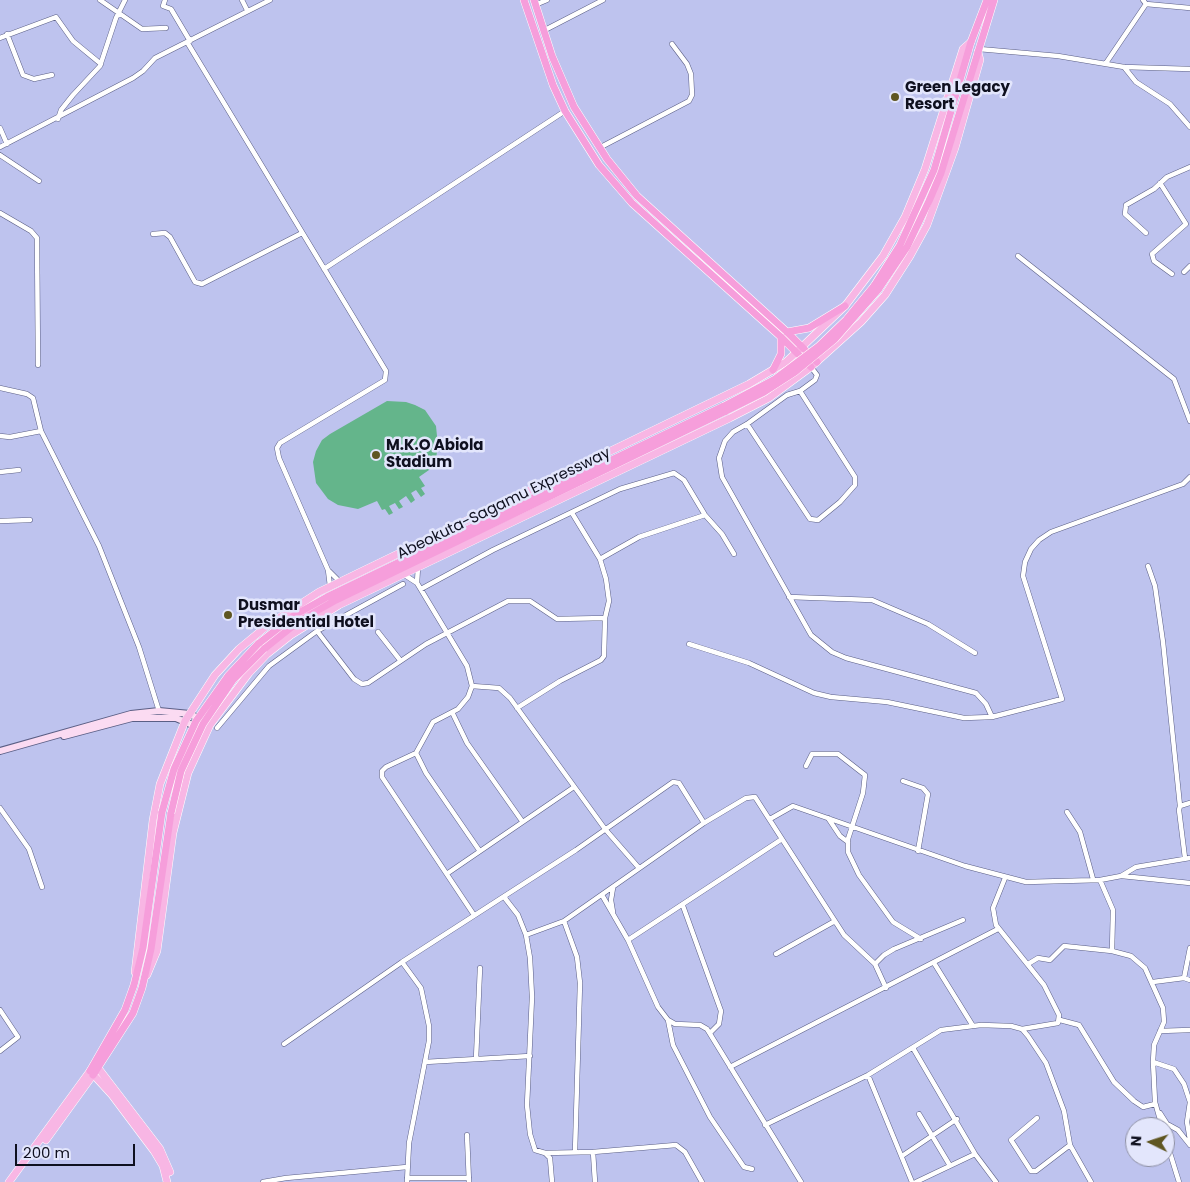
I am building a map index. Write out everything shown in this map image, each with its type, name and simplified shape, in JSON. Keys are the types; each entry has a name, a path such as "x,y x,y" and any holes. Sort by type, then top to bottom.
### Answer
{"highway":[{"path":"524,0 544,63 565,112 599,165 632,203 784,334"},
{"name":"Abeokuta-Sagamu Expressway","path":"876,288 900,244 930,179 972,42 987,0"},
{"name":"Abeokuta-Sagamu Expressway","path":"94,1070 125,1010 134,985 143,948 162,812 174,769 196,721 228,676 295,615 320,601 725,409 798,363 846,320 876,288 907,247 930,201 940,173 994,0"},
{"path":"535,2 543,31 574,107 607,159 637,196 784,334 814,365"},
{"path":"599,165 607,159"},
{"path":"784,334 810,328 845,306"},
{"path":"773,370 781,354 784,334"},
{"name":"Abeokuta-Sagamu Expressway","path":"94,1070 133,1013 142,988 151,949 170,813 182,771 203,724 233,680 261,647"}],"main road":[{"path":"142,988 157,951 180,801 188,773 206,732 214,726 249,673 291,635 339,606 418,567 748,384 773,370 800,350 845,306 883,256 905,217 925,169 964,49 972,42"},
{"path":"134,985 136,948 153,820 160,784 185,721 215,675 239,649 287,611 339,581 737,414 769,398 814,365 861,322 885,295 927,225 955,148 980,60 978,49"},
{"path":"0,751 113,718 159,712 190,714 214,726"},
{"path":"0,755 132,718 170,718 185,721 206,732"},
{"path":"9,1182 94,1070"},
{"path":"14,1182 94,1070"},
{"path":"94,1070 154,1151 163,1166 167,1182"},
{"path":"94,1070 160,1149 168,1164 171,1182"}],"street":[{"path":"100,0 142,29 166,28"},
{"path":"58,119 61,110 101,64 118,13 125,0"},
{"path":"165,0 163,6 171,9 302,233 386,371 384,380 280,443 277,448 279,458 328,570 330,586"},
{"path":"242,0 248,10"},
{"path":"0,148 133,78 143,71 155,58 270,0"},
{"path":"535,2 548,0"},
{"path":"543,31 603,0"},
{"path":"1106,64 1145,2 1190,8"},
{"path":"0,38 56,17 73,41 101,64"},
{"path":"8,34 23,75 34,79 52,75"},
{"path":"599,148 689,102 692,95 691,74 687,64 672,44"},
{"path":"978,49 982,47 1124,66 1190,69"},
{"path":"1124,66 1136,82 1170,104 1190,127"},
{"path":"324,270 565,112"},
{"path":"0,128 7,144"},
{"path":"0,155 39,182"},
{"path":"1146,233 1125,214 1124,209 1126,205 1154,189 1167,177 1190,168"},
{"path":"1160,183 1188,223 1152,254 1154,261 1172,274"},
{"path":"0,213 30,231 37,238 38,365"},
{"path":"152,234 165,233 170,237 195,282 202,284 302,233"},
{"path":"1018,256 1174,379 1190,421"},
{"path":"1184,272 1190,266"},
{"path":"814,365 817,375 815,380 800,391 787,395 733,432 724,441 720,449 718,466 733,498 812,635 832,652 846,658 976,693 986,704 992,716"},
{"path":"0,388 31,395 40,431 94,532 139,647 159,712"},
{"path":"747,424 810,520 818,520 840,502 855,485 855,476 800,391"},
{"path":"0,436 10,437 40,431"},
{"path":"0,472 19,470"},
{"path":"421,589 493,550 620,489 674,473 684,480 705,515 722,534 734,554"},
{"path":"689,644 749,663 814,692 831,697 887,702 964,718 992,716 1062,700 1023,576 1025,562 1031,550 1039,540 1051,532 1183,484 1190,477"},
{"path":"517,708 601,660 605,648 605,618 609,601 608,590 600,559 572,513"},
{"path":"600,559 639,538 705,515"},
{"path":"0,521 30,520"},
{"path":"1121,876 1136,867 1188,858 1180,806 1163,642 1155,586 1148,566"},
{"path":"418,567 418,583 467,666 472,686 468,697 452,712 434,722 416,753 386,767 382,771 382,777 474,914"},
{"path":"328,570 339,581"},
{"path":"403,574 418,583"},
{"path":"214,726 269,666 317,631 403,584"},
{"path":"789,597 872,600 928,624 975,653"},
{"path":"317,631 358,683 368,683 400,660 447,632 508,601 530,601 557,619 605,618"},
{"path":"378,632 400,660"},
{"path":"472,686 499,688 517,708 605,829 639,868"},
{"path":"452,712 467,743 522,821"},
{"path":"416,753 426,773 479,850"},
{"path":"806,766 812,754 838,754 865,775 865,785 852,826 848,842 848,852 870,892 893,922 921,939"},
{"path":"903,781 923,788 928,794 918,851"},
{"path":"284,1044 402,962 474,914 504,897 673,782 679,784 704,823"},
{"path":"448,873 479,850 574,787"},
{"path":"526,935 564,921 614,888 639,868 704,823 749,796 755,797 844,935 875,964 886,988"},
{"path":"1180,806 1190,803"},
{"path":"770,819 793,806 918,851 1006,878 1043,883 1100,880 1121,876 1190,883"},
{"path":"0,808 29,849 42,887"},
{"path":"1067,812 1080,832 1093,879"},
{"path":"828,818 840,836 848,842"},
{"path":"628,940 683,906 782,838"},
{"path":"1006,878 993,908 998,929 1028,964 1054,1004 1060,1020"},
{"path":"1100,880 1113,910 1112,951"},
{"path":"614,888 611,900 616,921"},
{"path":"602,895 628,940 658,1007 668,1020 674,1045 710,1117 744,1167 752,1169"},
{"path":"504,897 518,915 526,935 532,997 527,1106 530,1134 535,1150 545,1153 592,1152 676,1145 686,1152 702,1182"},
{"path":"683,906 721,1011 719,1024 710,1033"},
{"path":"875,964 884,954 963,920"},
{"path":"564,921 577,957 580,983 574,1152"},
{"path":"776,954 835,921"},
{"path":"730,1067 998,929"},
{"path":"1028,964 1038,958 1050,960 1064,946 1112,951 1138,961 1145,968 1153,982 1164,1017 1154,1045 1153,1062 1156,1106 1159,1117"},
{"path":"1184,978 1190,948"},
{"path":"402,962 405,969 418,982 424,997 429,1026 429,1041 411,1128 407,1180 469,1180 467,1135"},
{"path":"934,963 973,1026"},
{"path":"476,1059 480,968"},
{"path":"1153,982 1184,978 1190,980"},
{"path":"0,1010 18,1037 0,1051"},
{"path":"668,1020 682,1025 700,1025 707,1029 801,1182"},
{"path":"766,1125 868,1075 941,1030 973,1026 1011,1026 1022,1029 1058,1023 1060,1020"},
{"path":"1060,1020 1079,1025 1114,1082 1134,1101 1143,1107 1156,1106"},
{"path":"1022,1029 1046,1063 1059,1095 1070,1146 1091,1182"},
{"path":"1160,1031 1190,1030"},
{"path":"913,1048 957,1119 975,1154 996,1182"},
{"path":"425,1062 530,1056"},
{"path":"1153,1062 1174,1068 1184,1084 1190,1102 1187,1122 1190,1140"},
{"path":"868,1075 912,1182"},
{"path":"1156,1106 1167,1124 1178,1130 1190,1145"},
{"path":"919,1114 949,1164"},
{"path":"1037,1118 1010,1140 1030,1170 1036,1171 1070,1146"},
{"path":"902,1156 957,1119"},
{"path":"592,1152 595,1182"},
{"path":"545,1153 550,1158 552,1182"},
{"path":"916,1182 949,1164 975,1154"},
{"path":"263,1182 407,1167"},
{"path":"1174,1167 1179,1182"}],"green space":[{"name":"M.K.O Abiola Stadium","path":"387,401 406,402 425,410 436,426 438,446 436,458 429,470 419,477 425,486 421,488 425,494 421,497 416,490 411,493 415,500 411,503 406,496 399,501 403,507 399,509 395,503 389,506 393,513 389,515 385,509 382,510 377,501 358,509 338,505 328,499 316,483 313,462 316,451 322,440 330,434"}],"place":[{"name":"Green Legacy Resort","path":"895,97"},
{"name":"M.K.O Abiola Stadium","path":"376,455"},
{"name":"Dusmar Presidential Hotel","path":"228,615"}]}
